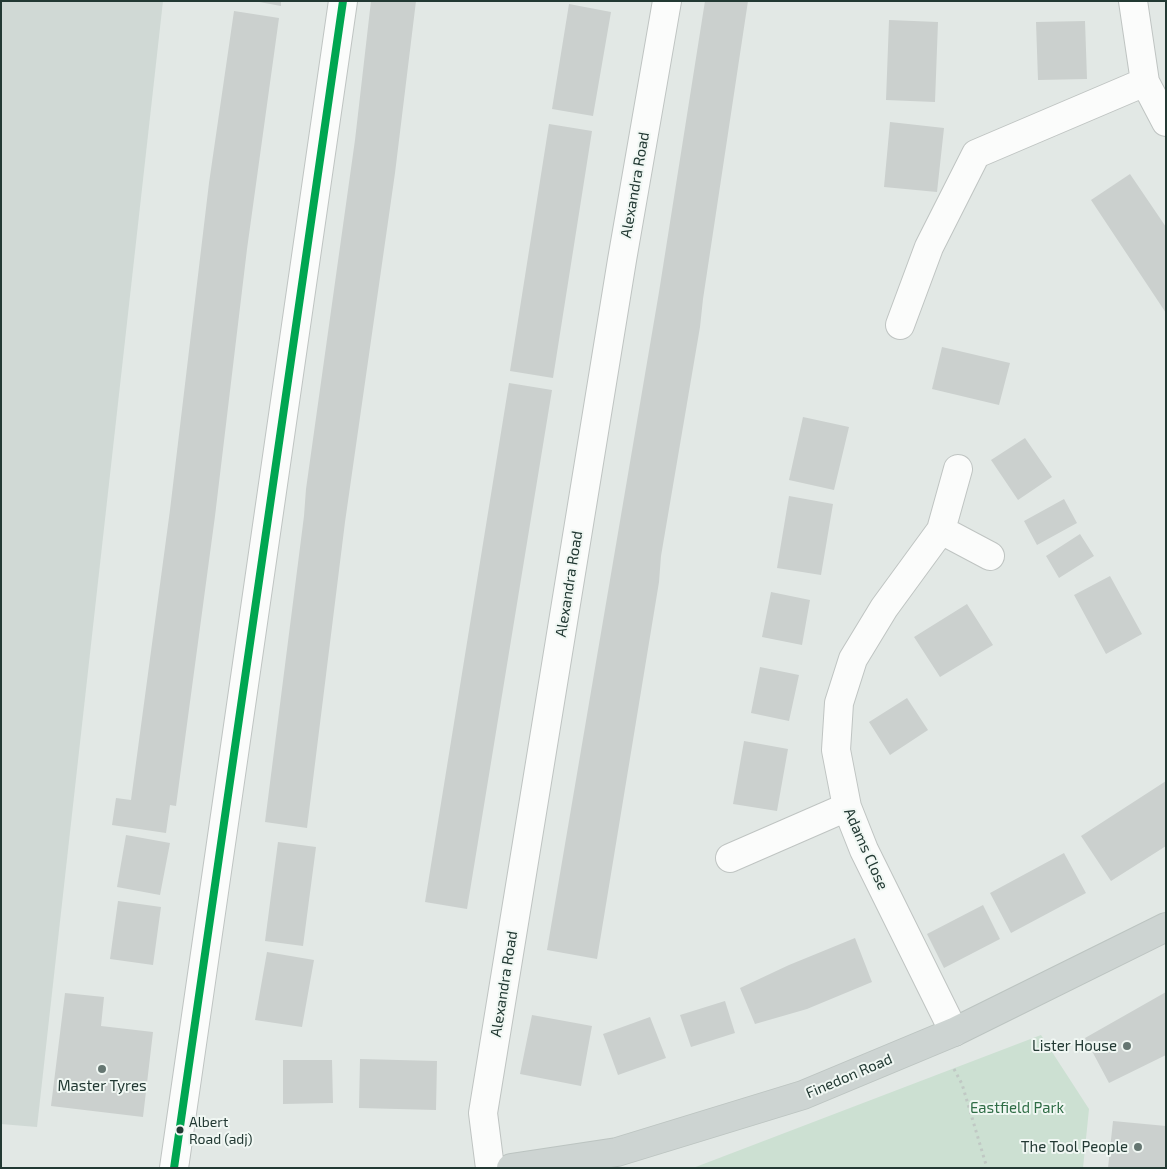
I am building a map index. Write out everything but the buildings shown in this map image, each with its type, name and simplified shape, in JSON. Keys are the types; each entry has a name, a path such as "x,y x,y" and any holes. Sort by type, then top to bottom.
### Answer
{"main road":[{"name":"Finedon Road","path":"511,1168 617,1152 803,1095 946,1035 1166,927"}],"street":[{"path":"174,1168 343,1"},
{"name":"Alexandra Road","path":"490,1168 483,1113 622,260 667,1"},
{"path":"1133,1 1145,82 1166,122"},
{"path":"900,325 929,247 976,154 1145,82"},
{"name":"Adams Close","path":"946,1035 864,850 847,807 836,750 839,703 853,659 884,608 941,530 958,469"},
{"path":"941,530 990,556"},
{"path":"730,858 847,807"}],"path":[{"path":"946,1035 987,1168"}],"shaded area":[{"path":"1,1 163,1 37,1127 1,1124"}],"green space":[{"name":"Eastfield Park","path":"1041,1035 1089,1109 1083,1168 693,1168"}],"transit line":[{"path":"174,1168 343,1"}],"place":[{"name":"Lister House","path":"1127,1046"},
{"name":"Master Tyres","path":"102,1069"},
{"name":"Albert Road (adj)","path":"180,1130"},
{"name":"The Tool People","path":"1138,1147"}]}
